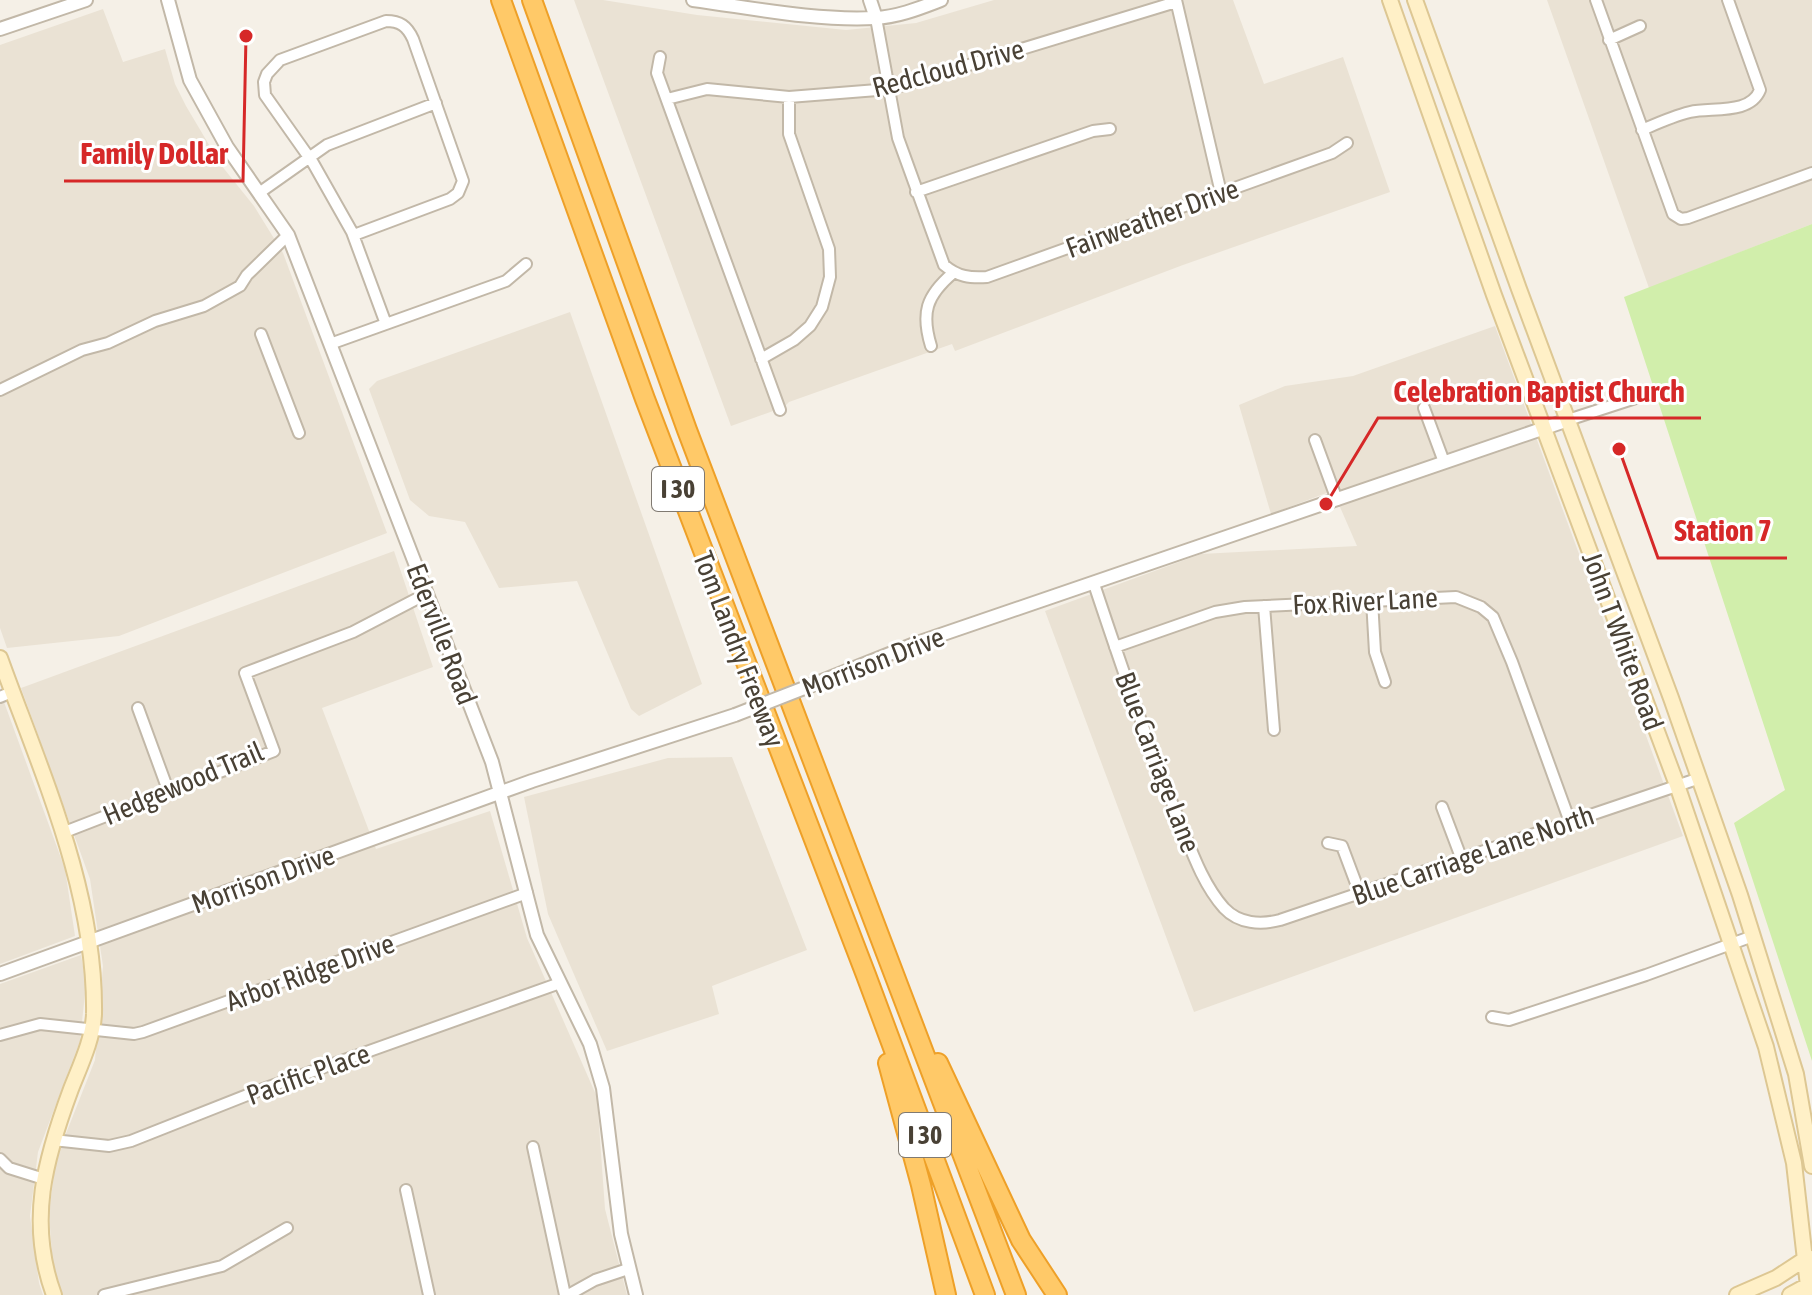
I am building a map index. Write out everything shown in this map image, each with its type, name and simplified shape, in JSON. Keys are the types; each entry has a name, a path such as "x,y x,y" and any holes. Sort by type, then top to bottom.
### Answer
{"highway":[{"name":"Tom Landry Freeway","path":"501,0 650,414 866,975 985,1295"},
{"name":"Tom Landry Freeway","path":"532,0 693,445 1016,1295"},
{"path":"888,963 1021,1240 1057,1295"},
{"path":"866,975 921,1185 946,1295"}],"main road":[{"name":"John T White Road","path":"1390,0 1494,295 1677,785 1773,1074 1794,1163 1810,1288"},
{"name":"John T White Road","path":"1415,0 1671,698 1753,936 1796,1074 1812,1166"},
{"path":"0,658 6,695 73,865 89,942 94,1017 53,1140 44,1179 41,1247 54,1295"},
{"path":"1737,1295 1776,1278 1808,1257"},
{"path":"1790,1295 1810,1288"}],"street":[{"path":"0,29 86,0"},
{"name":"Ederville Road","path":"168,0 190,80 227,147 288,235 492,762 537,935 590,1044 603,1088 621,1234 636,1295"},
{"path":"693,0 813,16 876,18 941,0"},
{"path":"870,0 898,138 944,265 953,273 937,287 927,305 925,326 931,346"},
{"path":"1596,0 1673,214 1681,219 1812,173"},
{"path":"1642,130 1693,111 1729,109 1753,101 1759,94 1728,0"},
{"path":"1176,1 1221,193"},
{"name":"Redcloud Drive","path":"667,99 707,89 789,97 890,89 1176,1"},
{"path":"354,235 450,199 458,193 463,181 413,39 403,24 386,21 280,60 272,66 264,82 265,95 307,156 354,235 386,324"},
{"path":"1609,40 1640,26"},
{"path":"660,57 657,73 780,410"},
{"path":"761,359 794,340 810,326 822,307 830,277 829,249 789,134 789,97"},
{"path":"259,193 307,156 344,137 436,103"},
{"path":"916,192 1093,131 1110,129"},
{"name":"Fairweather Drive","path":"953,273 970,278 987,277 1332,153 1347,143"},
{"path":"0,390 82,350 108,343 155,321 204,306 240,286 247,275 288,235"},
{"path":"330,344 506,281 526,264"},
{"path":"261,334 299,433"},
{"path":"1568,420 1654,392"},
{"path":"1424,408 1444,462"},
{"name":"Morrison Drive","path":"0,974 501,793 735,715 917,643 1568,420"},
{"path":"1315,440 1337,500"},
{"name":"Blue Carriage Lane","path":"1094,584 1167,790 1203,877 1226,910 1248,922"},
{"name":"Hedgewood Trail","path":"62,833 274,751 245,673 353,632 426,594"},
{"name":"Fox River Lane","path":"1115,647 1215,612 1264,606 1456,597 1481,607 1493,617 1570,822"},
{"path":"1372,600 1375,652 1385,682"},
{"path":"1264,606 1274,730"},
{"path":"138,708 168,790"},
{"name":"Blue Carriage Lane North","path":"1248,922 1265,924 1280,920 1697,779"},
{"path":"1442,807 1462,860"},
{"path":"1328,843 1342,846 1360,894"},
{"name":"Arbor Ridge Drive","path":"0,1035 40,1024 134,1034 143,1032 527,893"},
{"path":"1492,1017 1509,1020 1753,936"},
{"name":"Pacific Place","path":"53,1140 109,1146 131,1141 260,1090 560,983"},
{"path":"533,1147 567,1295 595,1280 628,1269"},
{"path":"0,1159 9,1168 44,1179"},
{"path":"406,1190 429,1295"},
{"path":"104,1295 222,1266 287,1228"}],"shaded area":[{"path":"574,0 603,0 697,15 846,30 916,23 994,0 1233,0 1264,84 1343,57 1390,192 1183,265 955,351 952,344 731,426"},
{"path":"1547,0 1812,0 1812,224 1649,288"},
{"path":"103,9 123,62 165,49 175,84 186,106 221,165 254,206 283,253 387,533 119,636 7,648 0,628 0,45"},
{"path":"570,312 702,684 639,716 631,709 577,581 499,588 465,522 429,516 410,500 369,389 377,381"},
{"path":"1495,326 1683,836 1194,1012 1045,611 1201,554 1357,546 1340,507 1329,492 1271,514 1239,405 1285,386 1353,376"},
{"path":"394,551 433,667 322,708 376,849 490,811 527,938 597,1097 605,1209 627,1295 63,1295 53,1270 49,1213 56,1159 95,1060 103,966 90,879 21,688"},
{"path":"0,691 65,869 75,936 0,964"},
{"path":"732,757 807,950 712,986 719,1014 607,1051 548,914 524,797 668,758"},
{"path":"81,955 86,984 80,1041 38,1152 30,1216 43,1295 0,1295 0,984"}],"green space":[{"path":"1812,224 1812,1061 1734,823 1785,790 1624,297"}],"place":[{"name":"Family Dollar","path":"246,36"},
{"name":"Station 7","path":"1619,449"},
{"name":"Celebration Baptist Church","path":"1326,504"}]}
